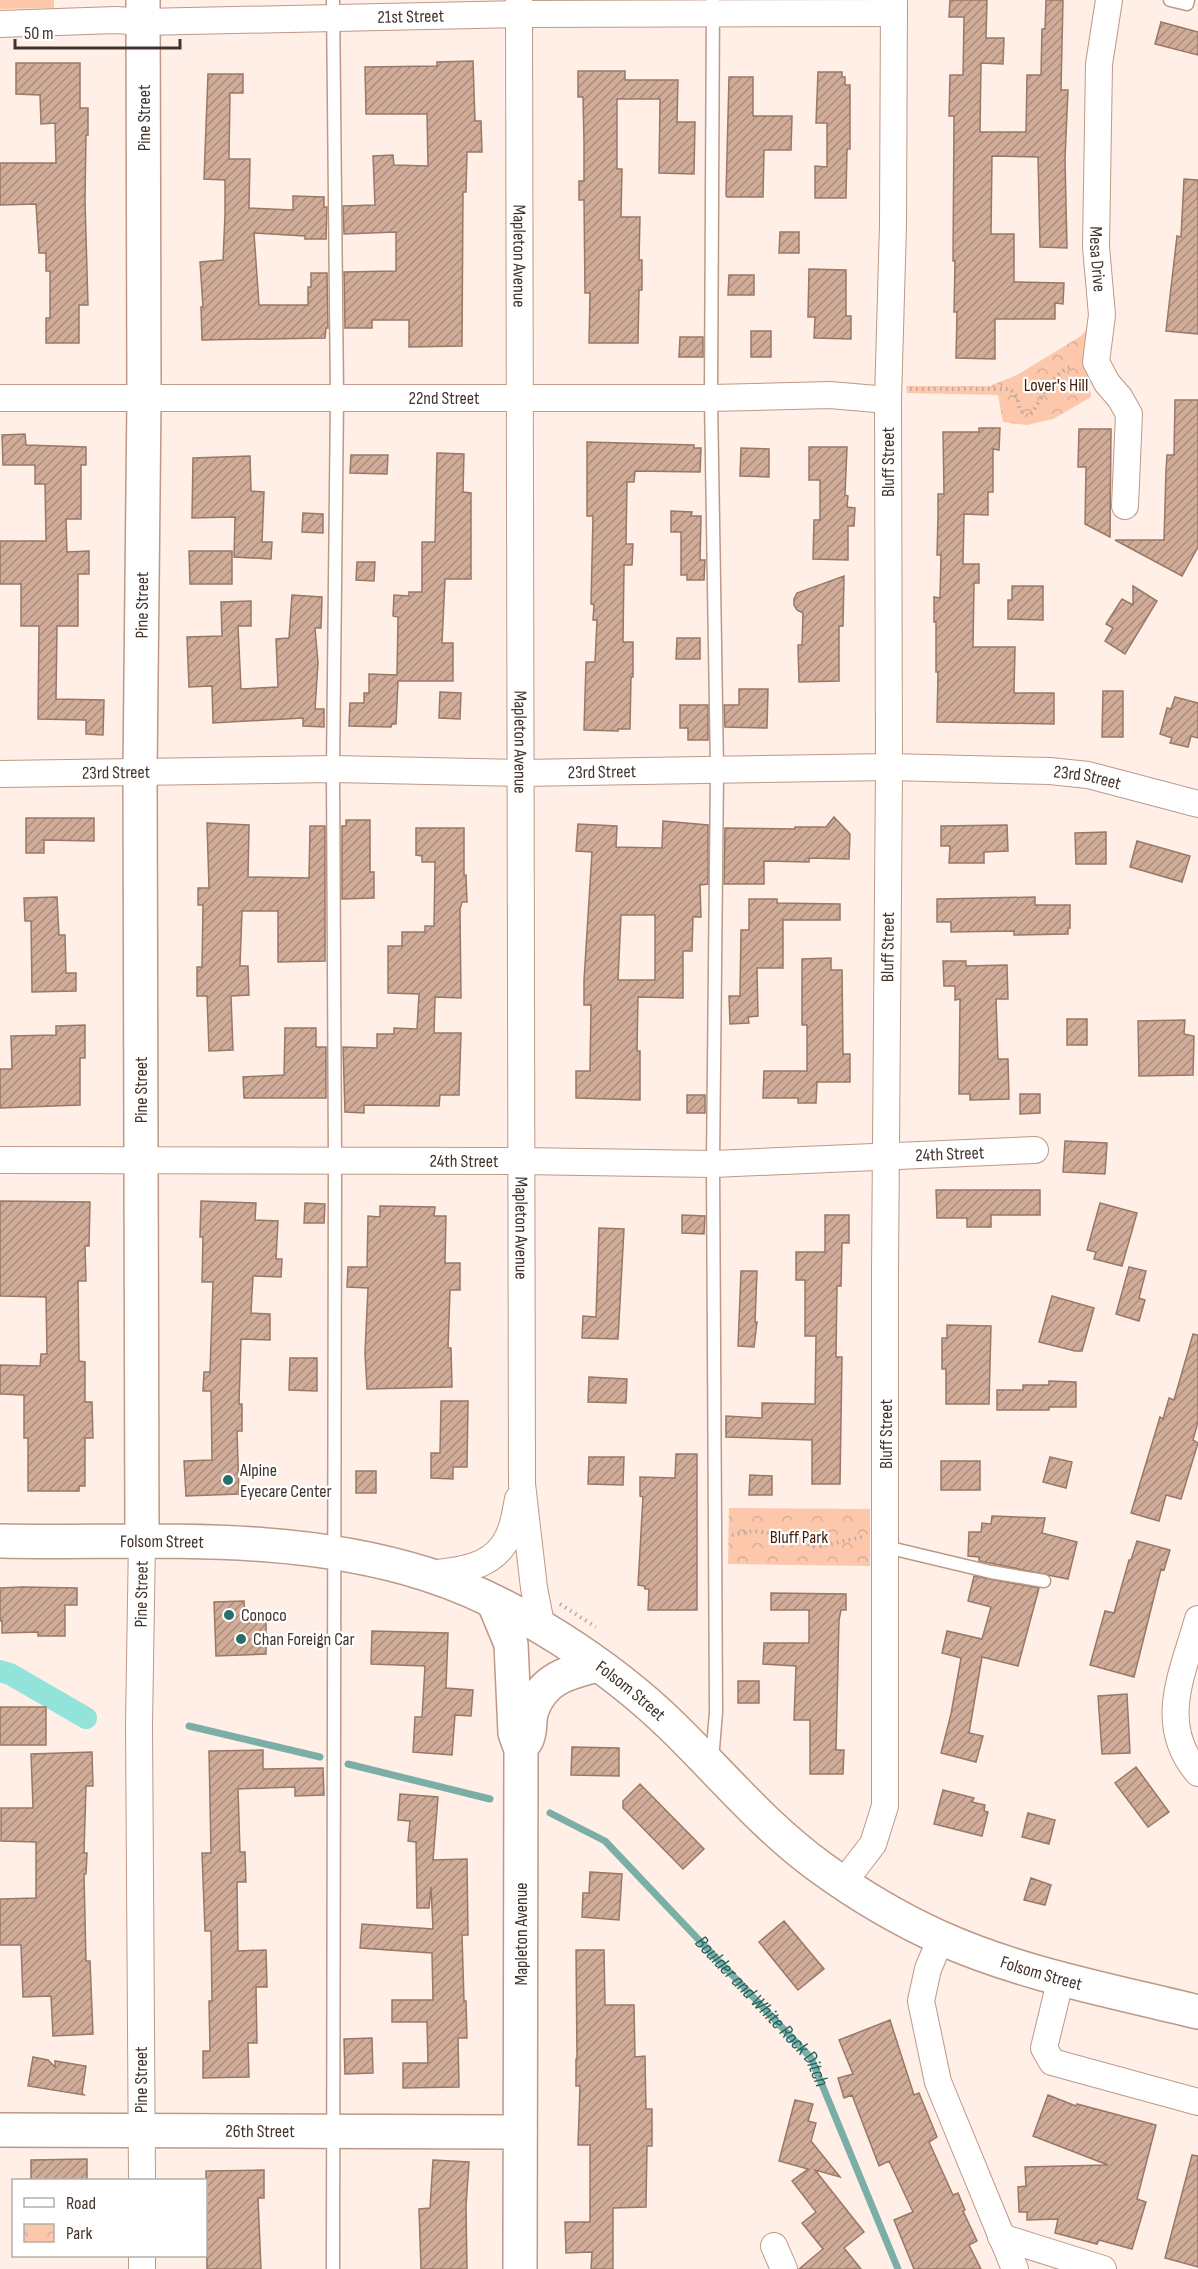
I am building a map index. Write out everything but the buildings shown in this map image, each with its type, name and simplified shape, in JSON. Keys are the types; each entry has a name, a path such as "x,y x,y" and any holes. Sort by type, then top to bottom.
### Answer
{"street":[{"name":"Mesa Drive","path":"1096,362 1102,315 1096,247 1100,64 1109,0"},
{"name":"21st Street","path":"0,24 116,20 143,11 519,7 894,7"},
{"name":"Mapleton Avenue","path":"519,7 522,1484 534,1587 542,1629"},
{"name":"Bluff Street","path":"843,1883 873,1844 885,1806 888,394 893,225 894,7"},
{"name":"Pine Street","path":"142,2179 139,1725 142,1539 140,772 144,399 143,11"},
{"path":"1096,362 1107,383 1120,398 1129,414 1125,506"},
{"name":"22nd Street","path":"0,398 711,398 888,394"},
{"name":"23rd Street","path":"0,774 333,769 521,772 889,767 1050,771 1088,775 1198,804"},
{"name":"24th Street","path":"0,1160 520,1161 713,1164 1035,1150"},
{"name":"Mapleton Avenue","path":"427,1574 478,1565 494,1556 504,1544 511,1530 522,1484"},
{"name":"Folsom Street","path":"0,1541 60,1542 142,1539 266,1543 334,1552 427,1574 495,1603 586,1655 671,1726 764,1821 817,1865 914,1925 976,1952 1061,1978 1198,2012"},
{"name":"Mapleton Avenue","path":"495,1603 511,1644 515,1733 521,1750 520,2269"},
{"path":"1193,1766 1177,1738 1174,1707 1198,1619"},
{"path":"521,1750 530,1734 531,1712 540,1692 549,1683 571,1672 598,1665"},
{"path":"941,1938 928,1969 921,2001 938,2082 1015,2269"},
{"path":"1061,1978 1044,2048 1052,2062 1198,2102"},
{"name":"26th Street","path":"0,2130 520,2132"},
{"path":"1001,2237 1103,2269"}],"lane":[{"path":"1170,0 1187,4 1188,0"},
{"path":"712,1767 716,1712 713,1164 717,770 711,398 713,7"},
{"path":"333,10 337,398 333,769 335,1161 333,2269"},
{"path":"886,1540 991,1572 1044,1581"}],"path":[{"path":"888,394 1010,389 1017,397 1020,411 1029,416 1037,407 1053,377 1066,368 1096,362"},
{"path":"716,1535 753,1531 771,1533 816,1547 886,1540"}],"green space":[{"path":"0,0 54,0 54,8 0,9"},
{"name":"Lover's Hill","path":"1093,322 1087,360 1091,397 1053,419 1027,425 1003,422 998,395 907,393 906,386 990,386 1017,375 1081,336"},
{"name":"Bluff Park","path":"729,1508 870,1509 870,1566 728,1564"}],"waterway":[{"name":"Boulder and White Rock Ditch","path":"0,1671 10,1674 86,1718"},
{"name":"Boulder and White Rock Ditch","path":"189,1726 320,1757"},
{"name":"Boulder and White Rock Ditch","path":"348,1764 490,1799"},
{"name":"Boulder and White Rock Ditch","path":"550,1813 605,1841 811,2058 898,2269"}],"place":[{"name":"Alpine Eyecare Center","path":"228,1480"},
{"name":"Conoco","path":"229,1615"},
{"name":"Chan Foreign Car","path":"241,1639"}]}
